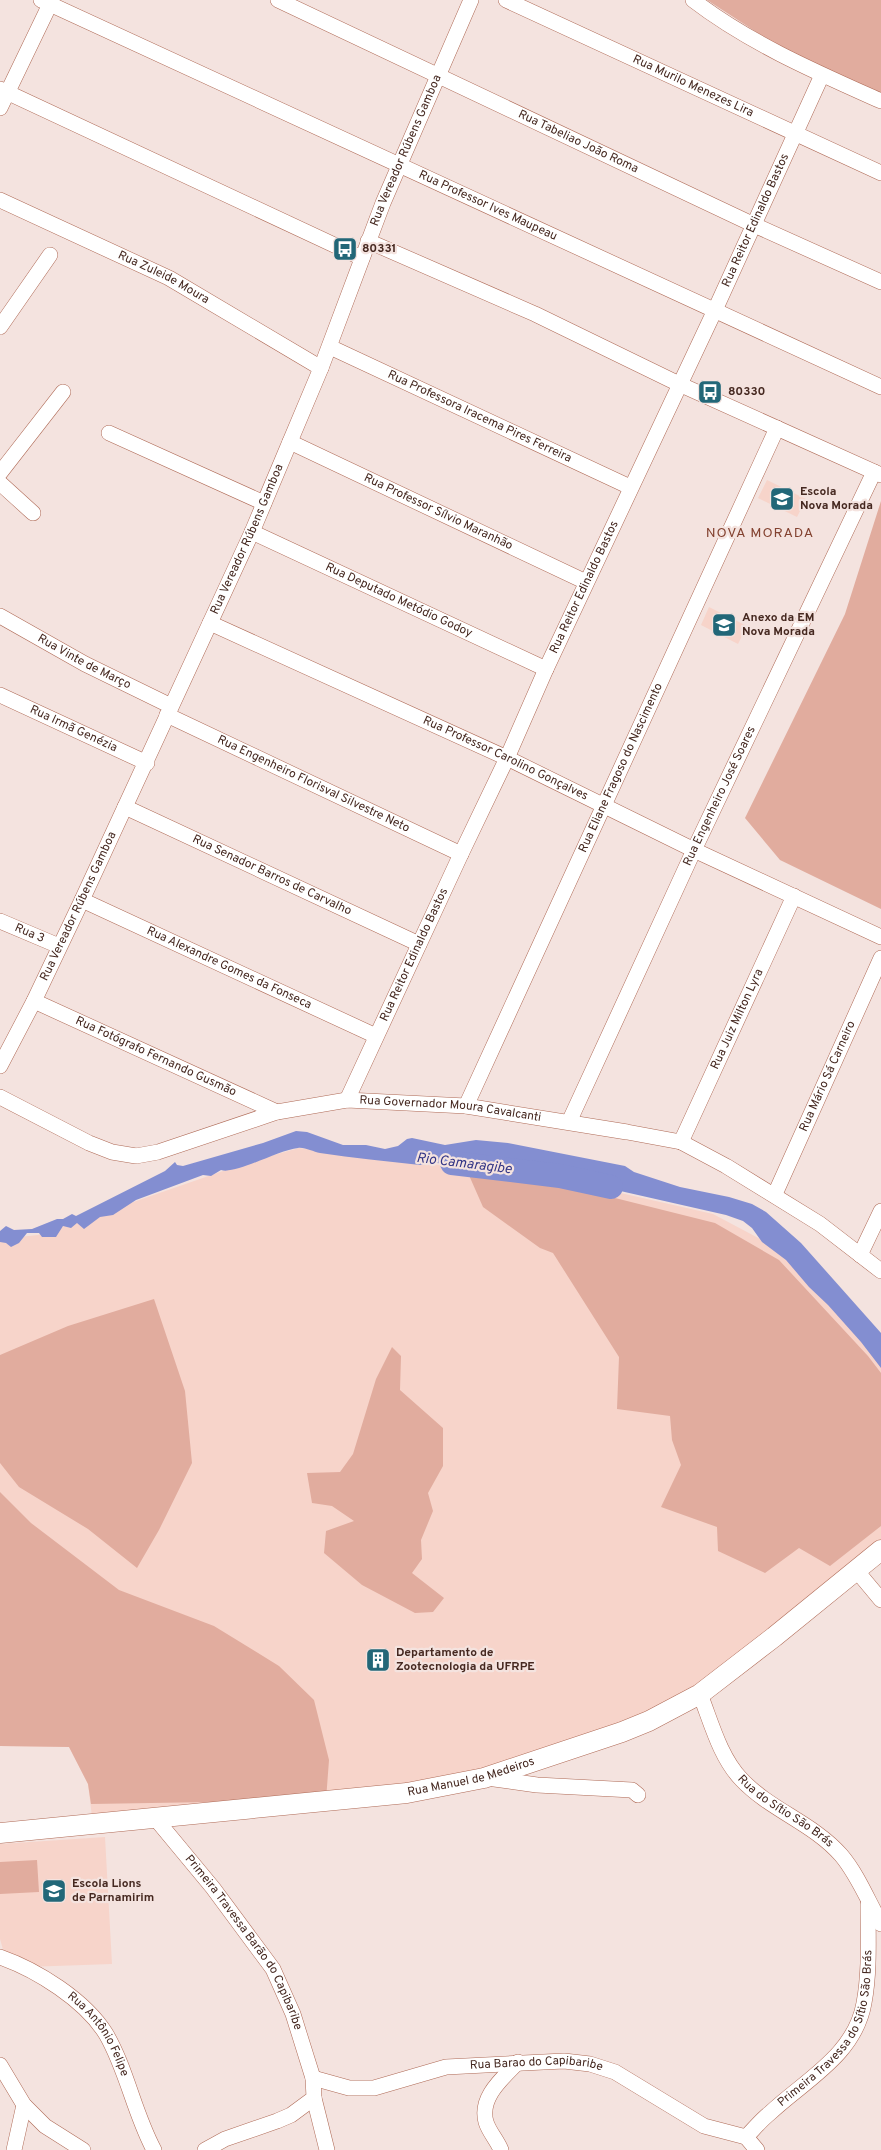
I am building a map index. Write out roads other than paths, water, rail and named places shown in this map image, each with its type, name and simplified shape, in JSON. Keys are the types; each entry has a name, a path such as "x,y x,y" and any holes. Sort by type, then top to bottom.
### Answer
{"main road":[{"name":"Rua Manuel de Medeiros","path":"0,1833 407,1793 484,1778 622,1732 649,1721 700,1694 881,1550"}],"street":[{"name":"Rua Tabeliao João Roma","path":"278,0 752,224 881,282"},
{"name":"Rua Vereador Rúbens Gamboa","path":"0,1066 34,1000 147,763 169,710 252,532 330,346 368,241 399,165 471,0"},
{"name":"Rua Murilo Menezes Lira","path":"506,0 881,173"},
{"path":"693,0 736,28 822,75 881,100"},
{"path":"0,108 4,91 48,1"},
{"name":"Rua Professor Ives Maupeau","path":"48,1 881,387"},
{"name":"Rua Reitor Edinaldo Bastos","path":"347,1100 507,758 630,487 715,310 752,224 822,75"},
{"path":"4,91 362,258"},
{"name":"Rua Zuleide Moura","path":"0,200 169,278 321,368"},
{"path":"368,241 535,314 679,384 877,474"},
{"path":"0,327 50,255"},
{"name":"Rua Professora Iracema Pires Ferreira","path":"330,346 630,487"},
{"path":"0,473 64,392"},
{"name":"Rua Eliane Fragoso do Nascimento","path":"466,1106 777,428"},
{"path":"109,433 264,503"},
{"name":"Rua Professor Sílvio Maranhão","path":"290,442 586,582"},
{"name":"Rua Engenheiro José Soares","path":"569,1122 694,850 877,474"},
{"path":"0,483 33,513"},
{"name":"Rua Deputado Metódio Godoy","path":"252,532 546,670"},
{"name":"Rua Vinte de Março","path":"0,617 169,710"},
{"name":"Rua Professor Carolino Gonçalves","path":"210,623 507,758 694,850 881,936"},
{"name":"Rua Irmã Genézia","path":"0,695 147,763"},
{"name":"Rua Engenheiro Florisval Silvestre Neto","path":"169,710 461,854"},
{"name":"Rua Senador Barros de Carvalho","path":"125,807 419,944"},
{"name":"Rua Juiz Milton Lyra","path":"681,1142 794,896"},
{"name":"Rua Alexandre Gomes da Fonseca","path":"82,900 376,1036"},
{"name":"Rua 3","path":"0,921 59,946"},
{"name":"Rua Mário Sá Carneiro","path":"775,1194 881,958"},
{"name":"Rua Fotógrafo Fernando Gusmão","path":"34,1000 277,1112"},
{"name":"Rua Governador Moura Cavalcanti","path":"0,1097 89,1143 112,1152 136,1156 158,1152 277,1112 347,1100 466,1106 681,1142 775,1194 820,1224 881,1272"},
{"path":"860,1255 881,1211"},
{"path":"856,1570 881,1600"},
{"name":"Rua do Sítio São Brás","path":"700,1694 721,1747 741,1779 754,1791 825,1840 853,1871 881,1924"},
{"path":"484,1778 537,1785 632,1790 638,1794"},
{"name":"Primeira Travessa Barão do Capibaribe","path":"154,1818 213,1888 273,1969 293,2014 313,2078 314,2098"},
{"name":"Primeira Travessa do Sítio São Brás","path":"746,2137 770,2112 818,2073 842,2049 855,2030 864,2004 866,1985 868,1902"},
{"name":"Rua Antônio Felipe","path":"0,1957 52,1983 82,2004 106,2034 134,2107 154,2150"},
{"name":"Rua Barao do Capibaribe","path":"313,2078 350,2088 374,2088 446,2067 564,2061 590,2064 616,2072 704,2126 746,2137"},
{"path":"501,2150 486,2121 487,2098 518,2062"},
{"path":"0,2065 24,2105 45,2126 83,2150"},
{"path":"205,2150 225,2139 284,2118 314,2098 328,2150"},
{"path":"14,2150 24,2105"},
{"path":"746,2137 757,2150"}],"water":[{"name":"Rio Camaragibe","path":"296,1131 307,1132 343,1145 366,1145 385,1149 398,1146 407,1139 412,1138 445,1145 476,1140 508,1143 625,1166 634,1172 680,1187 729,1197 752,1204 766,1212 801,1243 881,1333 881,1368 861,1342 786,1260 762,1242 752,1228 743,1221 726,1215 616,1190 605,1191 596,1189 577,1177 539,1163 516,1162 504,1159 484,1163 482,1169 437,1163 420,1165 320,1153 298,1148 236,1169 221,1170 211,1176 203,1175 136,1200 113,1215 100,1217 84,1229 77,1223 71,1228 63,1226 56,1237 42,1237 39,1233 27,1233 19,1243 11,1247 6,1243 0,1242 0,1231 6,1226 14,1230 32,1229 57,1219 63,1219 72,1214 76,1216 165,1171 175,1162 177,1165 183,1166 263,1143"}],"waterway":[{"name":"Rio Camaragibe","path":"452,1163 560,1176 611,1187"}],"place":[{"name":"80331","path":"345,249"},
{"name":"80330","path":"710,392"},
{"name":"Escola Nova Morada","path":"782,499"},
{"name":"Anexo da EM Nova Morada","path":"724,625"},
{"name":"Departamento de Zootecnologia da UFRPE","path":"378,1660"},
{"name":"Escola Lions de Parnamirim","path":"54,1891"}],"district":[{"name":"NOVA MORADA","path":"760,533"}]}
